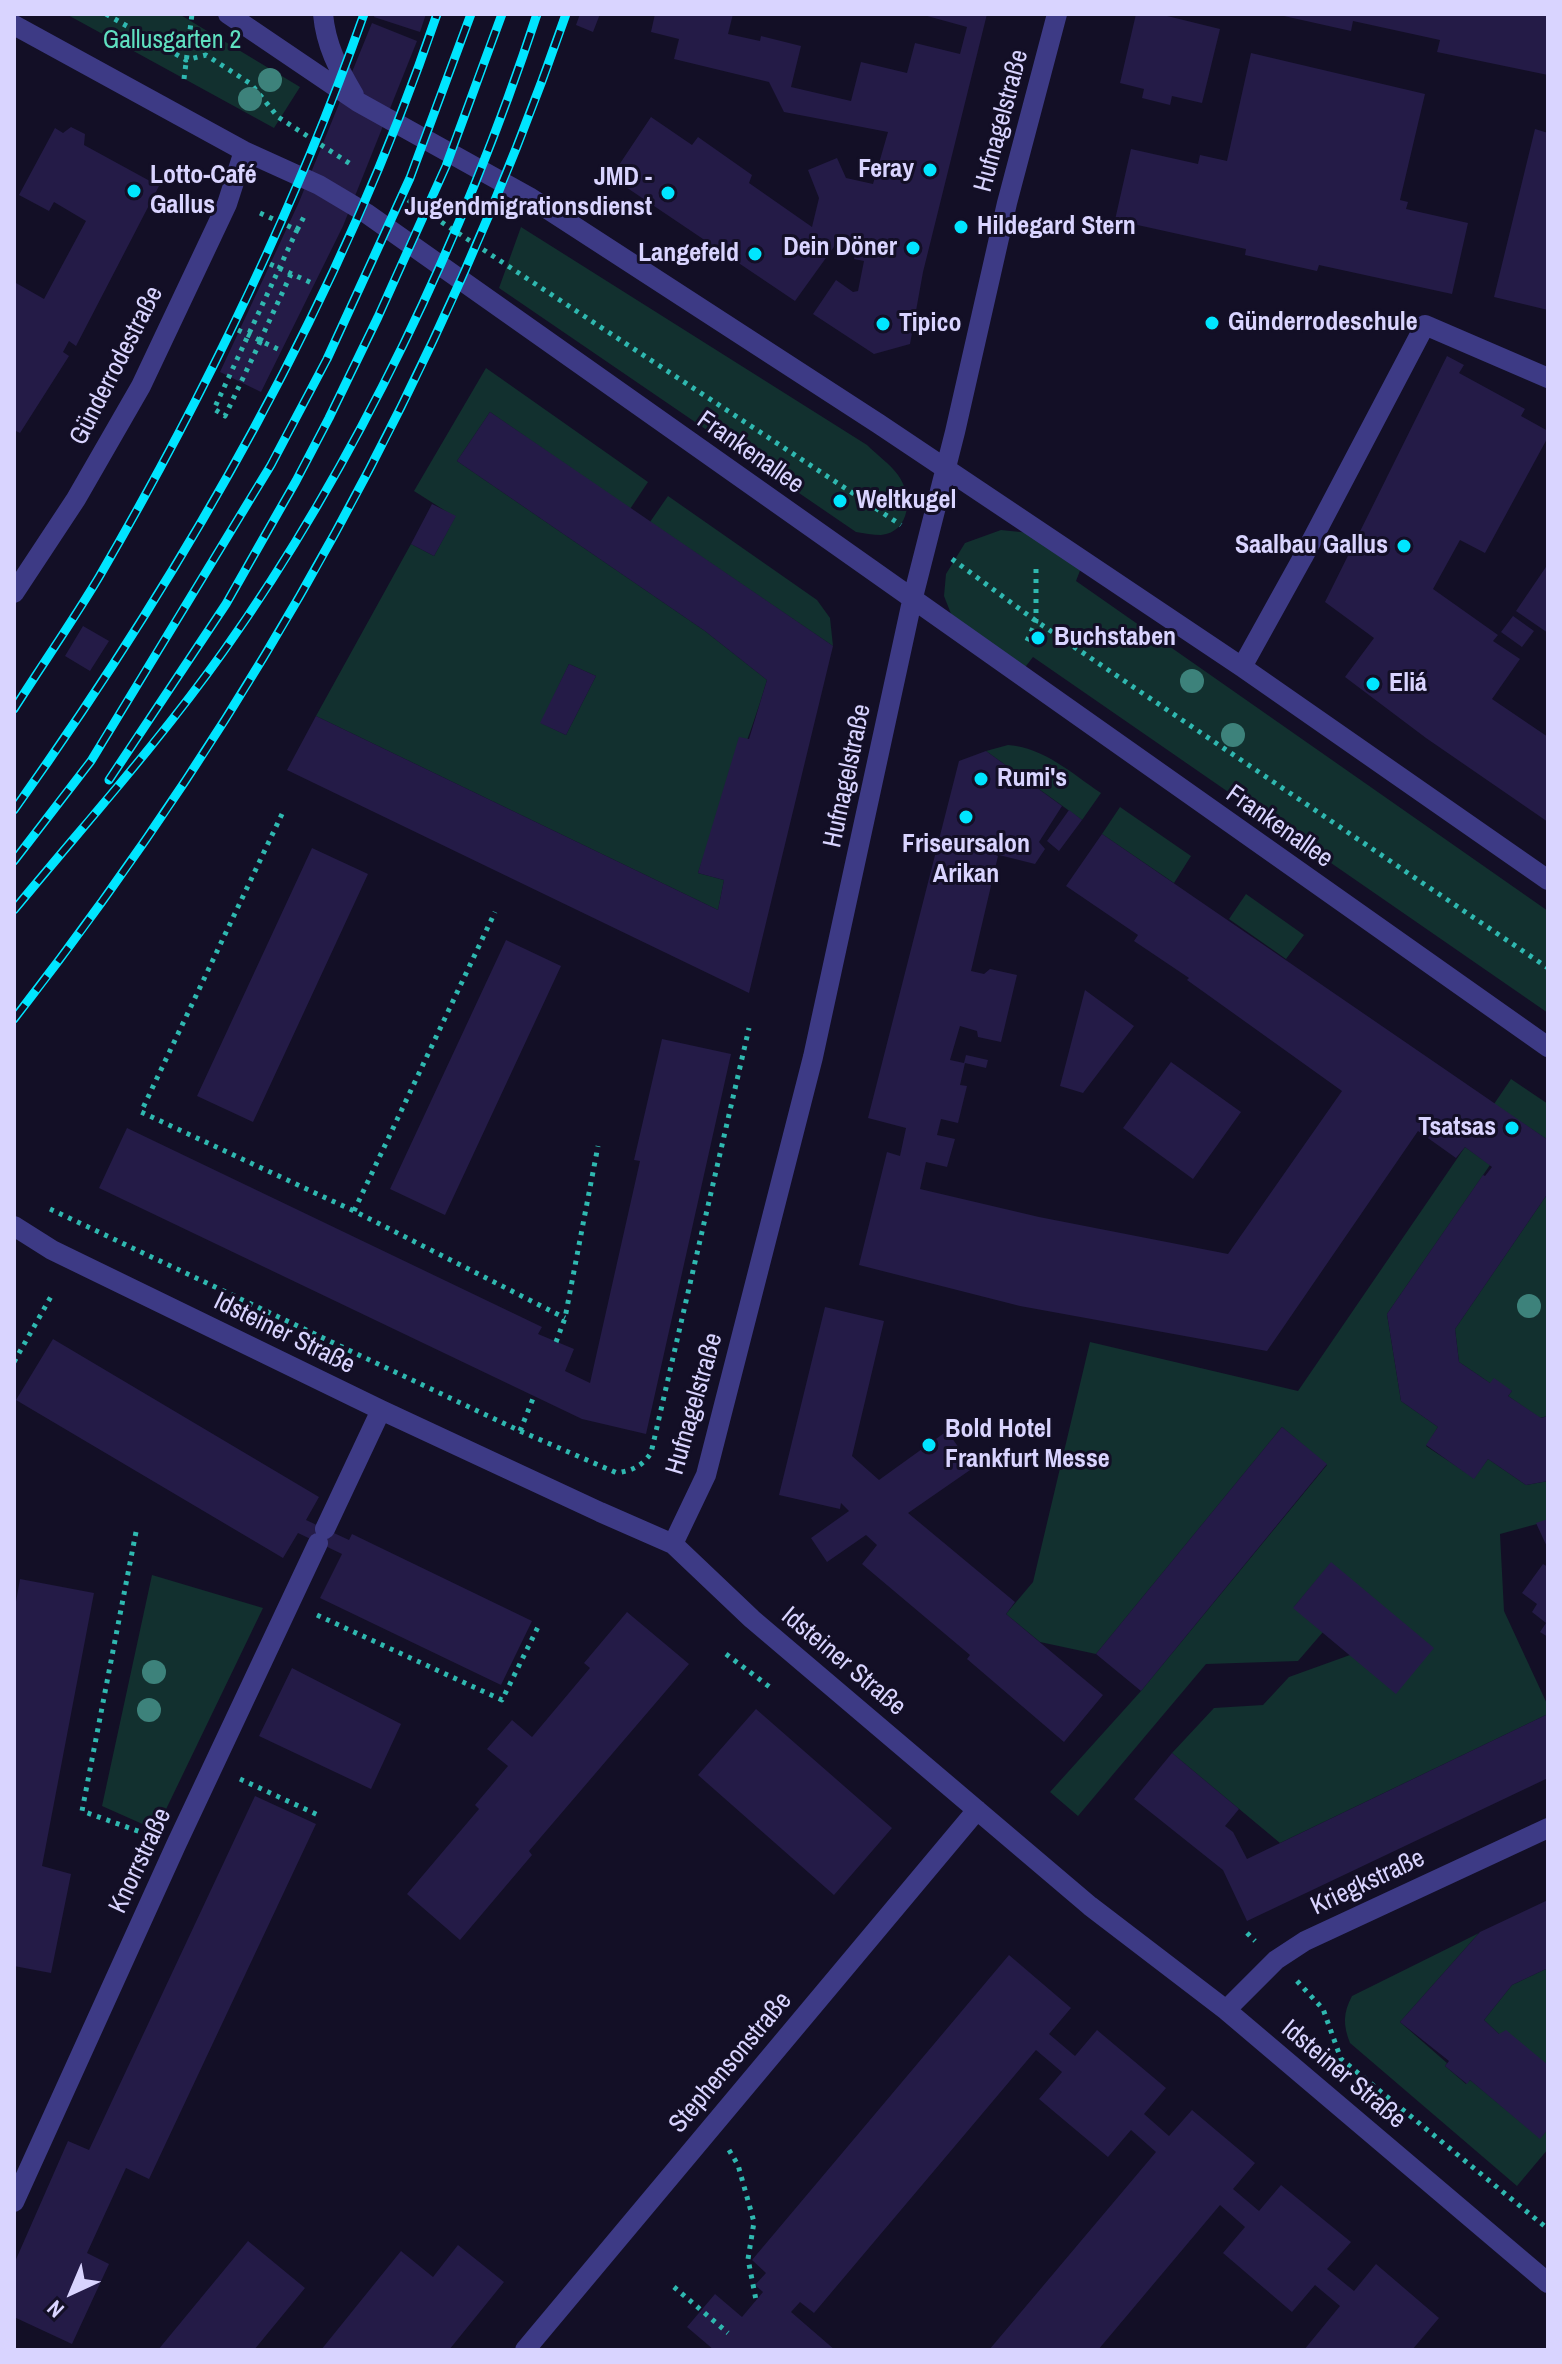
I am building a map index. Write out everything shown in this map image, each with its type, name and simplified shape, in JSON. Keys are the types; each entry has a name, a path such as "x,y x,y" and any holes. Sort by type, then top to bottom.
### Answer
{"street":[{"path":"228,14 358,102 529,197 879,424 1242,667 1548,880"},
{"path":"323,14 326,39 334,62 358,102"},
{"name":"Hufnagelstraße","path":"673,1544 706,1475 809,1073 912,601 1007,203 1057,14"},
{"name":"Frankenallee","path":"14,25 244,151 319,185 366,213 1548,1047"},
{"name":"Günderrodestraße","path":"14,593 76,499 141,386 227,204 244,151"},
{"path":"1242,667 1425,325 1548,378"},
{"name":"Idsteiner Straße","path":"14,1226 52,1250 381,1410 673,1544 752,1619 1090,1906 1226,2010 1548,2283"},
{"name":"Knorrstraße","path":"14,2202 176,1845 381,1410"},
{"name":"Stephensonstraße","path":"525,2350 977,1810"},
{"name":"Kriegkstraße","path":"1226,2010 1276,1960 1305,1941 1548,1828"}],"path":[{"path":"106,14 186,60 206,55 251,84 278,117"},
{"path":"184,79 192,14"},
{"path":"260,213 297,230 214,409 225,416 261,340"},
{"path":"270,264 314,284"},
{"path":"507,265 928,542 1036,621 1548,968"},
{"path":"237,361 248,366 291,274"},
{"path":"238,330 282,351"},
{"path":"1012,671 1036,621 1036,529"},
{"path":"282,814 141,1112 354,1211 565,1318"},
{"path":"354,1211 495,912"},
{"path":"40,1207 53,1210 520,1431 617,1473 642,1466 651,1453 749,1028"},
{"path":"556,1342 565,1318 598,1146"},
{"path":"14,1362 53,1293"},
{"path":"520,1431 534,1396"},
{"path":"136,1532 82,1811 176,1845"},
{"path":"291,1603 502,1700 539,1625"},
{"path":"726,1654 771,1688"},
{"path":"214,1767 318,1815"},
{"path":"1323,2009 1341,2059 1548,2229"},
{"path":"711,2127 727,2145 738,2165 754,2222 748,2259 756,2300"},
{"path":"674,2287 728,2333"}],"green space":[{"name":"Gallusgarten 2","path":"66,14 179,14 300,87 274,128"},
{"path":"521,227 867,445 903,483 907,502 904,520 891,532 881,535 856,532 499,288"},
{"path":"486,368 648,482 630,509 490,412 457,461 705,631 767,680 698,873 724,880 718,910 316,716 411,544 434,556 455,517 414,491","holes":["569,664 596,676 566,735 541,723"]},
{"path":"668,496 817,600 830,618 833,646 650,522"},
{"path":"1001,530 1030,533 1081,568 1076,581 1548,911 1548,1013 1033,657 1023,670 955,624 944,596 946,574 965,543"},
{"path":"1008,745 1046,756 1101,793 1082,820 986,751"},
{"path":"1120,807 1191,856 1174,883 1102,834"},
{"path":"1246,894 1304,935 1286,959 1229,919"},
{"path":"1511,1079 1548,1104 1548,1140 1494,1104"},
{"path":"1465,1147 1490,1165 1387,1314 1401,1401 1438,1427 1426,1446 1474,1478 1488,1459 1526,1485 1548,1481 1548,1521 1500,1534 1504,1611 1548,1706 1548,1714 1280,1843 1172,1753 1214,1708 1263,1705 1289,1677 1350,1655 1331,1563 1294,1607 1323,1632 1298,1661 1206,1664 1078,1816 1050,1792 1141,1691 1327,1465 1282,1427 1096,1654 1040,1642 1006,1614 1033,1582 1090,1342 1298,1391"},
{"path":"1548,1193 1548,1416 1540,1418 1508,1396 1512,1391 1490,1383 1459,1362 1455,1329"},
{"path":"152,1575 263,1608 156,1830 102,1806"},
{"path":"1479,1933 1400,2022 1466,2084 1470,2080 1540,2138 1548,2129 1548,2149 1517,2186 1350,2043 1345,2025 1352,1996"},
{"path":"1548,1968 1548,2065 1499,2034 1484,2020 1512,1985"}],"building":[{"path":"375,14 426,14 420,32 374,17"},
{"path":"580,14 600,14 593,32 576,25"},
{"path":"655,14 733,14 728,34 760,41 761,36 801,46 791,87 851,101 861,62 907,73 915,43 960,54 967,27 920,14 987,14 923,272 910,344 874,354 813,314 836,280 853,292 858,291 864,261 854,259 858,242 841,237 795,301 611,177 651,117 692,145 698,137 752,175 749,183 812,227 819,198 808,170 837,158 846,178 873,184 888,132 784,112 769,82 674,59 679,39 651,32"},
{"path":"1136,14 1159,14 1220,29 1202,103 1172,96 1170,105 1142,98 1144,89 1120,83"},
{"path":"1275,14 1548,14 1548,75 1437,52 1440,40 1353,21 1351,31"},
{"path":"372,23 417,41 343,226 261,392 220,372 299,202"},
{"path":"1251,53 1425,94 1400,200 1408,202 1406,209 1468,223 1452,294 1319,265 1317,271 1245,255 1246,249 1115,220 1131,149 1198,164 1200,155 1227,161"},
{"path":"71,127 85,134 84,145 159,186 76,346 69,341 63,352 69,356 20,433 14,430 14,287 16,283 44,299 86,221 54,202 49,211 19,195 55,128 63,133"},
{"path":"1535,129 1548,133 1548,310 1494,297"},
{"name":"Saalbau Gallus","path":"1447,356 1464,365 1459,373 1525,409 1521,416 1548,431 1548,437 1485,553 1460,540 1433,589 1498,635 1493,641 1520,659 1492,699 1548,737 1548,822 1426,738 1345,677 1374,638 1325,602"},
{"path":"490,412 833,646 749,993 287,770 316,716 718,910 724,880 698,873 739,737 749,739 767,680 705,631 457,461"},
{"path":"432,504 456,516 434,556 411,544"},
{"path":"1548,564 1548,633 1516,611"},
{"path":"1513,616 1534,631 1522,647 1501,632"},
{"path":"83,626 109,641 90,671 65,656"},
{"path":"569,664 596,676 566,735 540,723"},
{"path":"986,751 1062,806 1039,842 1045,849 1035,864 991,853 998,856 971,971 984,974 990,969 1017,975 1001,1042 978,1037 977,1031 960,1026 950,1060 964,1063 966,1055 988,1060 986,1068 965,1063 960,1085 967,1086 958,1123 941,1119 937,1135 955,1139 947,1167 926,1162 920,1189 1039,1217 1228,1254 1342,1091 1134,941 1138,935 1066,886 1102,834 1548,1140 1548,1193 1455,1329 1459,1362 1490,1383 1494,1378 1512,1391 1508,1396 1541,1418 1548,1416 1548,1481 1526,1485 1488,1459 1474,1479 1426,1445 1438,1427 1401,1401 1387,1314 1483,1175 1492,1167 1465,1147 1456,1158 1418,1131 1267,1351 1020,1306 859,1265 887,1152 900,1156 906,1128 868,1118 959,761"},
{"path":"1069,810 1082,820 1059,851 1047,841"},
{"path":"312,848 368,874 253,1122 197,1096"},
{"path":"506,940 561,966 445,1215 390,1189"},
{"path":"1085,990 1134,1026 1083,1093 1060,1086"},
{"path":"662,1039 731,1054 646,1434 582,1419 99,1188 127,1128 542,1327 538,1334 574,1349 565,1371 590,1383 640,1161 634,1160"},
{"path":"1171,1062 1241,1112 1193,1179 1123,1128"},
{"path":"825,1307 884,1321 852,1456 879,1480 947,1431 973,1468 908,1513 1015,1602 1006,1614 1103,1695 1064,1742 967,1659 970,1655 862,1564 877,1545 866,1535 827,1562 811,1538 849,1511 841,1503 840,1509 779,1495"},
{"path":"53,1339 319,1497 306,1520 349,1540 352,1534 532,1621 501,1685 320,1598 342,1554 298,1533 283,1558 16,1400"},
{"path":"1282,1427 1327,1464 1141,1691 1096,1654"},
{"path":"1548,1519 1548,1549 1536,1523"},
{"path":"1331,1562 1434,1648 1396,1694 1293,1608"},
{"path":"1543,1564 1548,1567 1548,1637 1540,1632 1546,1623 1532,1612 1537,1604 1522,1593"},
{"path":"20,1579 94,1593 42,1866 71,1874 51,1973 14,1966 14,1613"},
{"path":"627,1612 689,1664 529,1851 532,1855 460,1940 407,1894 479,1809 475,1805 508,1766 487,1749 512,1720 532,1737 590,1668 584,1663"},
{"path":"292,1668 401,1724 371,1789 259,1736"},
{"path":"756,1709 892,1828 834,1895 698,1775"},
{"path":"1548,1714 1548,1778 1247,1921 1223,1870 1134,1799 1172,1753 1239,1809 1225,1826 1233,1832 1247,1859"},
{"path":"255,1796 316,1824 149,2179 126,2168 87,2253 109,2264 72,2344 14,2317 14,2264 68,2141 89,2150"},
{"path":"1548,1900 1548,1968 1512,1985 1484,2020 1499,2034 1506,2030 1548,2065 1548,2129 1540,2139 1470,2080 1467,2084 1445,2066 1449,2061 1400,2022 1480,1932"},
{"path":"1009,1955 1071,2008 1049,2034 1075,2056 1097,2030 1166,2088 1144,2114 1169,2136 1192,2110 1255,2163 1233,2189 1259,2211 1281,2185 1351,2242 1327,2269 1354,2291 1376,2264 1439,2318 1412,2350 1304,2350 1340,2306 1315,2285 1292,2312 1223,2253 1245,2227 1220,2205 1098,2350 989,2350 1156,2152 1131,2130 1108,2157 1039,2099 1062,2072 1036,2050 814,2313 800,2302 791,2312 835,2350 714,2350 687,2327 715,2294 742,2317 763,2292 755,2285 766,2273 752,2260"},
{"path":"248,2241 305,2288 254,2350 158,2350"},
{"path":"458,2245 504,2282 449,2350 321,2350 401,2251 433,2277"}],"railway":[{"path":"14,709 99,577 210,372 245,302 308,159 364,14"},
{"path":"14,810 140,622 255,427 307,327 355,224 437,14"},
{"path":"14,861 91,761 271,465 327,359 410,178 471,14"},
{"path":"109,780 226,604 329,418 446,166 502,14"},
{"path":"14,910 199,685 272,579 318,504 403,345 441,263 476,180 537,14"},
{"path":"14,1019 101,903 183,785 260,663 332,539 460,283 516,150 566,14"}],"place":[{"name":"Feray","path":"930,170"},
{"name":"Lotto-Café Gallus","path":"134,191"},
{"name":"JMD - Jugendmigrationsdienst","path":"668,193"},
{"name":"Hildegard Stern","path":"961,227"},
{"name":"Dein Döner","path":"913,248"},
{"name":"Langefeld","path":"755,254"},
{"name":"Günderrodeschule","path":"1212,323"},
{"name":"Tipico","path":"883,324"},
{"name":"Weltkugel","path":"840,501"},
{"name":"Saalbau Gallus","path":"1404,546"},
{"name":"Buchstaben","path":"1038,638"},
{"name":"Eliá","path":"1373,684"},
{"name":"Rumi's","path":"981,779"},
{"name":"Friseursalon Arikan","path":"966,817"},
{"name":"Tsatsas","path":"1512,1128"},
{"name":"Bold Hotel Frankfurt Messe","path":"929,1445"}]}
